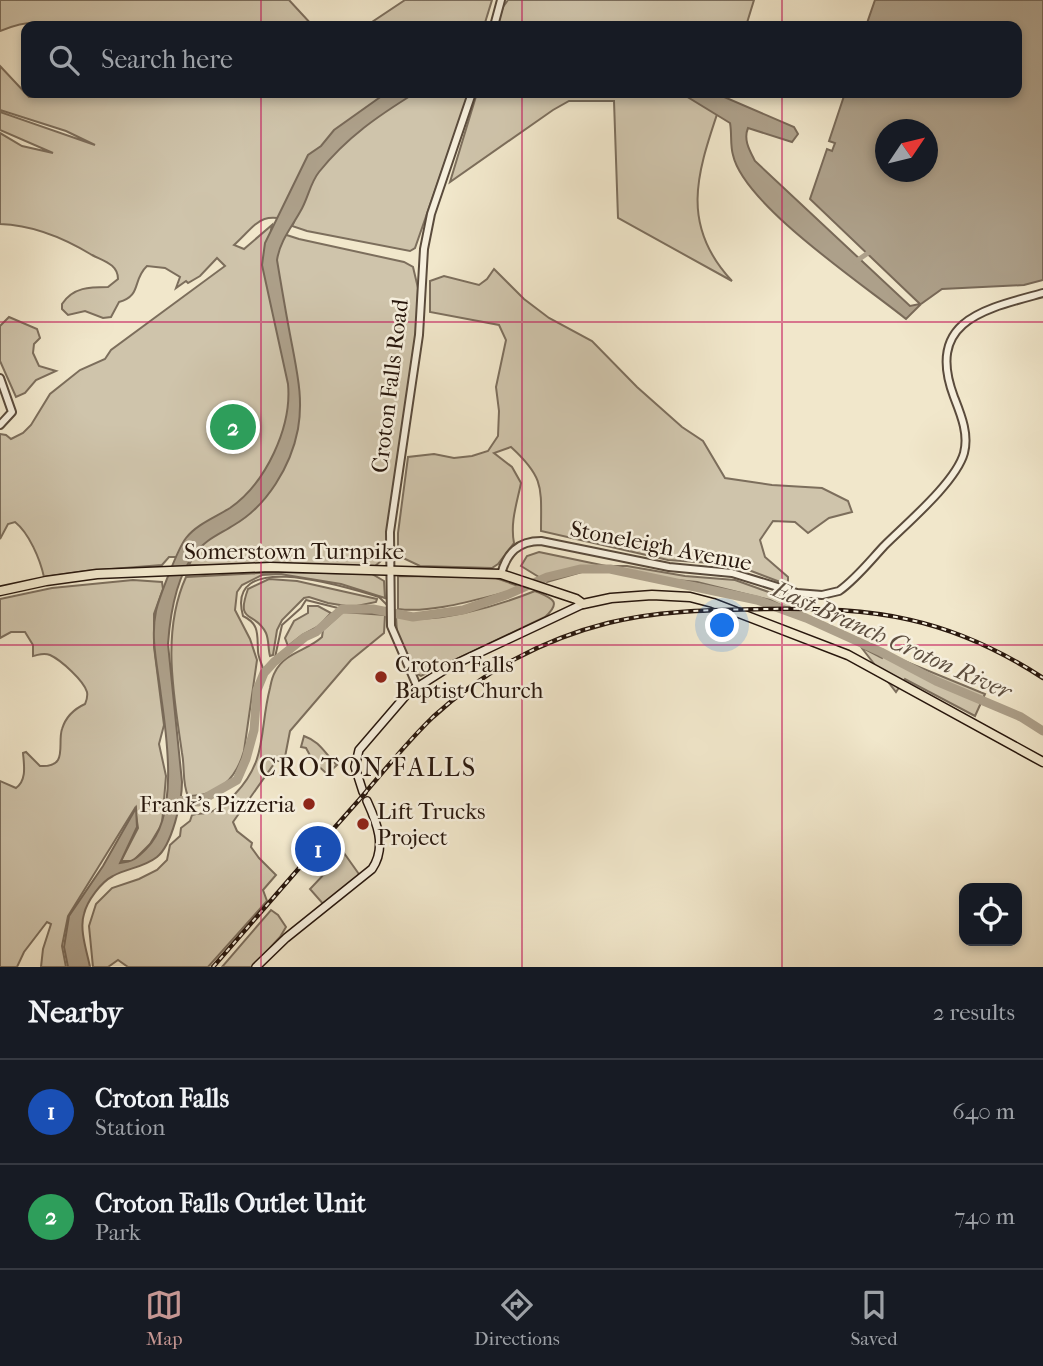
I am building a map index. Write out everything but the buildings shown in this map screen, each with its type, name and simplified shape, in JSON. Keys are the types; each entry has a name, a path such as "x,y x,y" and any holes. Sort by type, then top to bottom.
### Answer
{"main road":[{"name":"Somerstown Turnpike","path":"0,591 80,576 270,567 501,574 576,599 583,604"},
{"path":"363,792 355,767 359,750 402,699 417,686 449,667 583,604 611,598 652,595 702,600 832,648 1043,762"},
{"path":"256,967 286,937 368,874 378,858 380,840 367,801"}],"street":[{"path":"496,21 502,0"},
{"name":"Croton Falls Road","path":"417,686 391,626 389,570 393,506 419,335 422,258 428,227 470,98"},
{"name":"Stoneleigh Avenue","path":"501,574 506,558 513,550 523,544 541,541 668,568 732,573 780,590 829,595 843,588 934,496 960,463 966,444 965,429 948,381 946,366 949,348 961,326 984,310 1043,293"},
{"path":"0,378 12,412 0,425"}],"shaded area":[{"path":"0,0 289,0 308,21 21,21 21,24 0,31"},
{"path":"405,0 492,0 486,21 374,21"},
{"path":"508,0 754,0 748,21 499,21"},
{"path":"875,0 1043,0 1043,280 1024,285 942,289 906,319 781,220 742,175 732,151 730,123 689,98 727,98 794,127 798,134 792,142 748,128 747,141 755,161 910,306 920,304 810,199 827,149 832,151 835,143 829,141 843,98 1022,98 1022,21 868,21"},
{"path":"0,66 21,88 21,98 467,98 415,248 410,251 307,231 292,226 294,222 274,218 266,218 254,225 234,245 244,249 272,225 271,230 299,239 404,262 413,267 418,288 417,328 385,552 374,567 189,565 193,557 169,557 162,565 44,577 33,547 15,522 8,524 0,539 0,434 11,439 23,433 50,394 80,370 105,359 111,350 225,266 217,258 200,276 176,288 180,277 165,268 147,266 142,271 134,292 119,302 111,317 103,318 85,311 68,315 62,309 66,298 88,288 108,287 118,279 117,274 109,264 60,238 25,227 0,224 0,133 22,146 53,153 0,130 0,112 95,145 66,131 0,110"},
{"path":"379,98 407,98 364,128 341,148 316,176 278,253 300,399 295,443 283,471 267,496 246,517 199,548 183,573 175,597 168,644 182,782 172,833 157,857 113,876 95,892 88,903 82,926 90,967 68,967 64,947 69,916 103,866 136,808 137,827 120,863 134,859 146,849 163,818 167,798 168,754 155,654 156,611 169,573 186,538 243,497 265,469 281,436 286,418 288,384 262,265 265,243 308,155 321,146 334,130"},
{"path":"475,98 722,98 702,166 698,212 703,235 714,258 732,281 618,218 614,101 569,101 450,182"},
{"path":"494,269 524,299 549,318 592,341 637,387 682,427 703,441 725,478 772,485 822,488 848,501 852,512 829,518 808,533 795,522 773,521 760,540 765,557 788,577 788,585 746,569 668,560 541,531 539,485 530,467 511,447 494,453 512,467 521,483 513,520 514,543 498,564 492,568 420,566 403,558 398,548 398,533 408,457 434,454 454,458 472,456 488,451 498,436 496,387 506,340 499,325 430,312 430,281 444,276 479,285"},
{"path":"9,317 37,329 40,338 34,344 33,353 39,366 56,371 36,380 25,393 16,397 0,361 0,326"},
{"path":"539,552 606,566 627,566 685,576 735,580 794,601 795,612 770,600 697,582 621,571 596,568 547,582 521,566 527,556"},
{"path":"279,572 372,574 384,581 385,598 341,584 280,574 262,575 242,585 237,592 235,610 257,660 244,751 231,778 217,790 199,796 188,796 184,781 172,664 174,620 186,577"},
{"path":"398,576 493,577 524,588 445,607 398,609"},
{"path":"269,579 297,581 377,599 376,602 352,607 304,598 282,620 277,630 273,655 270,656 266,633 257,621 245,613 244,608 248,589"},
{"path":"133,580 162,582 163,589 154,614 154,647 164,725 159,744 166,776 162,824 150,844 133,861 121,861 138,828 135,808 68,916 62,946 66,967 41,967 43,949 51,924 47,922 24,952 17,967 0,967 0,781 16,788 20,785 24,772 23,753 26,752 40,766 55,763 60,754 64,724 77,708 85,704 87,692 82,682 60,661 48,654 33,656 33,645 25,632 11,632 0,638 0,599 52,588"},
{"path":"535,591 553,601 553,607 545,617 421,676 415,673 397,634 396,616 447,616 485,608"},
{"path":"308,606 318,606 331,613 319,626 288,646 285,638 294,621 308,613"},
{"path":"343,612 385,615 384,633 351,660 290,731 285,757 276,761 233,822 237,831 252,843 251,847 259,858 276,875 263,890 267,901 208,967 128,967 118,960 108,967 93,967 89,926 96,904 112,888 157,870 167,860 170,845 180,836 181,828 190,821 192,815 212,812 223,805 246,781 258,757 272,680 279,665 316,642 322,637 323,630"},
{"path":"861,647 882,658 885,653 985,694 975,716 905,679 896,692"},
{"path":"304,736 318,745 337,765 327,774 313,761 306,748 301,747"},
{"path":"344,853 361,877 324,905 310,889"},
{"path":"271,910 286,927 280,937 252,967 222,967"}],"waterway":[{"path":"855,262 868,253"},
{"name":"East Branch Croton River","path":"175,796 175,800 198,802 237,780 254,730 257,690 264,673 274,662 305,637 316,632 342,609 373,609 413,617 463,610 547,577 580,569 610,569 757,600 806,618 881,652 936,681 1021,717 1043,731"},
{"name":"East Branch Croton River","path":"264,673 258,654 255,626 243,616 242,595 252,583 270,577 317,581 379,597 388,606"},
{"name":"East Branch Croton River","path":"274,662 282,625 306,600 342,609"}],"railway":[{"path":"213,967 433,717 493,672 561,638 608,623 647,615 726,610 842,610 910,620 943,629 1009,657 1043,678"}],"place":[{"name":"Croton Falls Outlet Unit","path":"233,427"},
{"name":"Croton Falls Baptist Church","path":"381,677"},
{"name":"Frank's Pizzeria","path":"309,804"},
{"name":"Lift Trucks Project","path":"363,824"},
{"name":"Croton Falls","path":"318,849"}],"district":[{"name":"CROTON FALLS","path":"368,767"}]}
